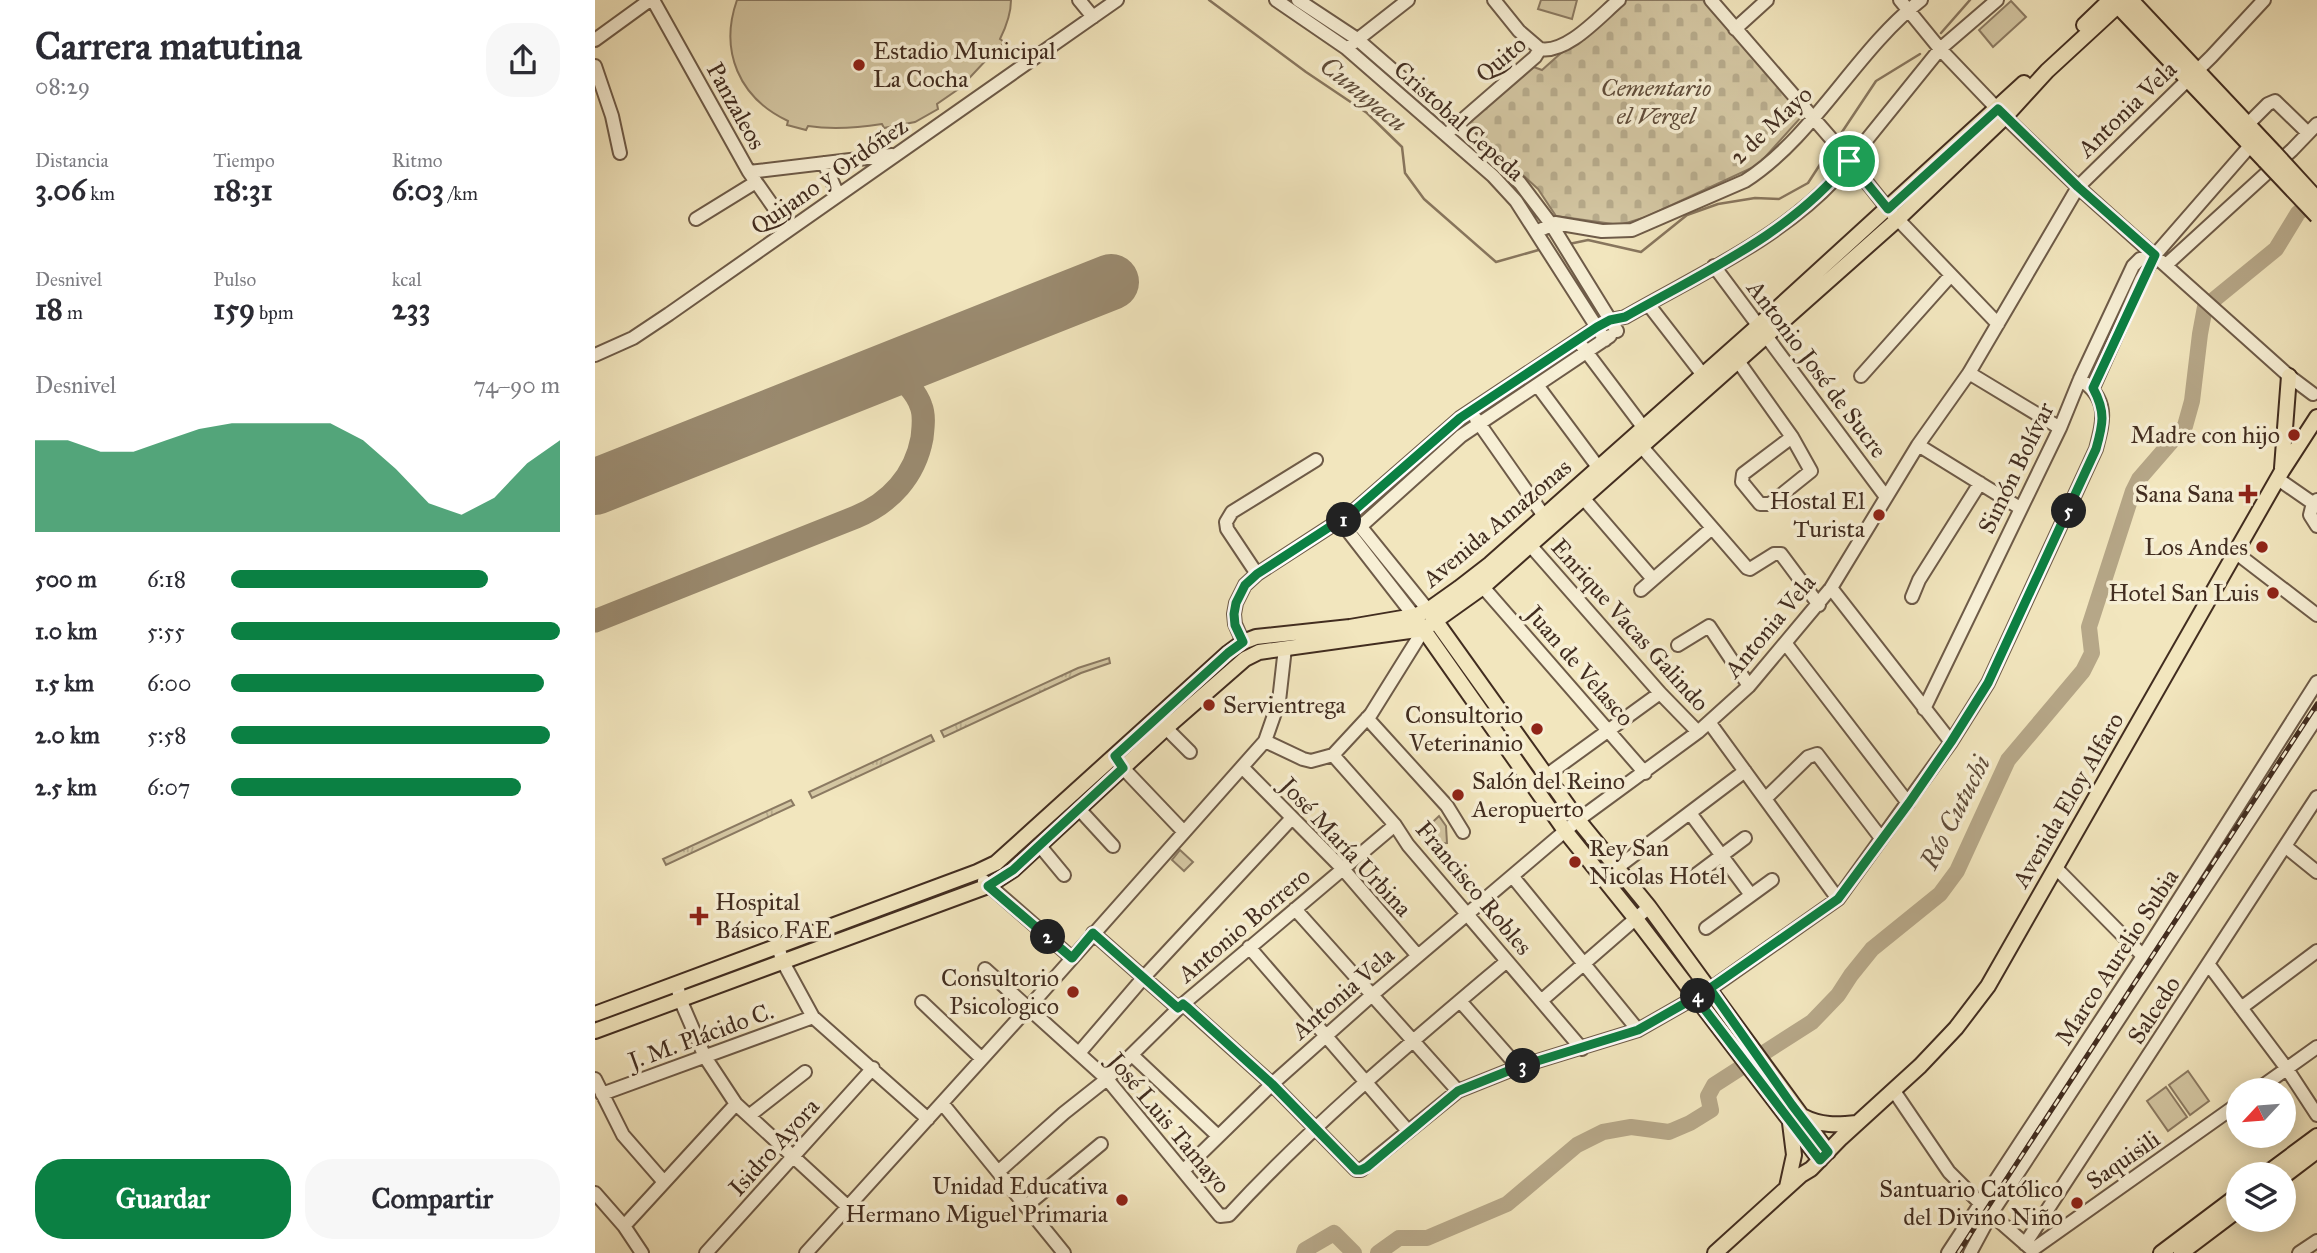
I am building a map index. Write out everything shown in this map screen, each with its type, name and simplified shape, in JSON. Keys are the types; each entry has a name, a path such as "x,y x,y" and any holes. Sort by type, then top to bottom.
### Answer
{"main road":[{"path":"2119,1 2254,141 2317,199"},
{"name":"Avenida Amazonas","path":"1429,620 1703,374 1762,332 2002,113 2119,1"},
{"path":"2192,75 2248,124 2254,141"},
{"path":"2270,157 2317,216"},
{"name":"Avenida Amazonas","path":"595,1014 996,863 1119,762 1166,729 1245,659 1259,652 1429,620 1483,587 1738,361 1762,332"},
{"path":"2280,475 2289,376"},
{"name":"Avenida Eloy Alfaro","path":"1715,1253 1894,1091 1968,1014 1988,986 2235,552 2317,417"},
{"path":"1414,616 1429,620 1578,820 1618,867 1712,991 1820,1160"},
{"name":"Avenida Amazonas","path":"595,1031 988,886 1013,870 1079,809 1119,762 1228,653 1243,642 1256,636 1350,627 1414,616"},
{"path":"1429,620 1566,832 1698,1001 1791,1113 1816,1123 1858,1123"},
{"path":"1787,1187 1794,1155 1791,1113"},
{"path":"2282,1162 2317,1136"},
{"path":"2296,1167 2317,1151"},
{"name":"Avenida Eloy Alfaro","path":"1725,1253 1808,1179 1820,1160"},
{"path":"2181,1253 2226,1209"},
{"path":"2161,1253 2226,1215"}],"street":[{"path":"595,40 651,0"},
{"name":"Panzaleos","path":"651,0 753,177 789,229"},
{"path":"1079,0 1093,17"},
{"name":"Quijano y Ordóñez","path":"595,355 633,338 1117,0"},
{"name":"Cristobal Cepeda","path":"1276,0 1346,48 1520,183 1551,224 1617,331"},
{"name":"Cristobal Cepeda","path":"1298,0 1357,39 1452,129 1516,201 1605,340"},
{"path":"1346,48 1408,0"},
{"path":"1494,0 1519,30 1540,49"},
{"name":"Quito","path":"1452,129 1535,57 1540,49 1565,45 1619,0"},
{"path":"1710,0 1893,214 1998,324"},
{"path":"1735,29 1767,0"},
{"name":"2 de Mayo","path":"1551,224 1613,232 1632,230 1745,181 1758,173 1813,119 1904,5 1921,0"},
{"path":"1243,642 1235,625 1236,603 1245,585 1257,574 1341,522 1471,411 1597,327 1610,320 1625,317 1779,228 1821,194 1845,156 1940,49 1997,0"},
{"name":"Antonia Vela","path":"1184,1170 1325,1035 1578,820 1698,732 1749,686 1831,588 1918,445 1969,373 2078,187 2192,75 2263,0"},
{"path":"1904,5 1940,49 2078,187 2289,376 2313,394"},
{"path":"595,66 612,116 620,153"},
{"path":"2171,268 2313,129 2274,101 2248,124"},
{"path":"2093,388 2151,252 2254,141"},
{"path":"695,219 753,177 824,163 896,155"},
{"path":"824,163 838,195"},
{"path":"1539,236 1551,224"},
{"name":"Simón Bolívar","path":"1924,709 2060,428 2133,266 2151,252"},
{"name":"Antonio José de Sucre","path":"1714,266 1886,497"},
{"path":"1861,376 1951,275"},
{"path":"1648,304 1703,374"},
{"path":"1360,527 1461,436 1605,340 1617,331 1625,317"},
{"path":"1578,340 1643,427"},
{"path":"1738,361 1792,437 1811,472 1770,504 1760,504 1742,482 1742,474 1792,437"},
{"path":"1969,373 2060,428"},
{"path":"1093,933 1272,1084 1356,1170 1361,1170 1458,1091 1518,1067 1638,1030 1698,1001 1838,899 1909,803 1988,683 2096,449 2103,418 2099,399 2093,388 2080,379"},
{"path":"1537,385 1598,467"},
{"path":"1471,411 1544,516"},
{"path":"1918,445 2020,508"},
{"path":"1642,447 1748,568 1774,554 1781,554 1819,605"},
{"path":"1257,574 1227,529 1226,522 1231,512 1316,460"},
{"path":"2280,475 2316,503 2310,515 2317,526"},
{"path":"1912,597 1919,580 1980,482"},
{"path":"1584,499 1653,579"},
{"path":"1265,741 1303,760 1311,761 1333,755 1367,718 1429,620 1351,513"},
{"path":"1341,522 1414,616"},
{"path":"1641,590 1712,528"},
{"name":"Enrique Vacas Galindo","path":"1531,545 1660,693 1698,732"},
{"path":"2235,552 2317,615"},
{"name":"Juan de Velasco","path":"1483,587 1645,773"},
{"path":"1831,588 1951,742"},
{"path":"1678,645 1709,626 1749,686"},
{"path":"1786,644 1909,803"},
{"path":"806,1253 1265,741 1279,701 1285,648"},
{"name":"Marco Aurelio Subia","path":"1948,1253 2143,956 2317,682"},
{"path":"1547,775 1660,693"},
{"name":"Marco Aurelio Subia","path":"1970,1253 1991,1214 2317,717"},
{"path":"1367,718 1447,806 1463,832"},
{"name":"Enrique Vacas Galindo","path":"1709,722 1838,899"},
{"path":"1166,729 1190,752"},
{"name":"Francisco Robles","path":"1333,755 1582,1049"},
{"path":"1766,798 1808,757 1820,755 1881,838"},
{"path":"1119,762 1183,831"},
{"name":"José María Urbina","path":"1243,768 1343,869 1418,956"},
{"path":"1618,867 1745,771"},
{"name":"Salcedo","path":"2031,1249 2317,797"},
{"path":"1079,809 1113,846"},
{"path":"1690,813 1751,895"},
{"path":"1079,1052 1144,977 1292,818"},
{"name":"Antonio Borrero","path":"998,1172 1107,1079 1181,1006 1395,825"},
{"path":"1697,874 1745,838"},
{"path":"1039,846 1064,875"},
{"path":"2285,847 2317,873"},
{"path":"2056,868 2143,956"},
{"path":"977,872 988,886 1072,958"},
{"path":"1513,877 1638,1030"},
{"path":"1706,928 1772,880"},
{"path":"1541,1001 1649,907"},
{"path":"1295,909 1458,1091"},
{"path":"778,947 813,1017 928,1118"},
{"path":"1249,947 1408,1131"},
{"path":"2241,1008 2317,951"},
{"name":"José Luis Tamayo","path":"985,969 1107,1079 1220,1216 1225,1217 1230,1215 1314,1127 1507,961"},
{"path":"2209,965 2287,1069 2317,1115"},
{"path":"677,984 680,999 705,1057 736,1104 848,1207"},
{"path":"1460,1001 1518,1067"},
{"path":"922,1002 982,1058"},
{"name":"J. M. Plácido C.","path":"602,1094 813,1017"},
{"path":"2274,1078 2317,1047"},
{"path":"1132,1055 1218,1136"},
{"name":"Isidro Ayora","path":"706,1253 873,1068"},
{"path":"750,1115 804,1072"},
{"path":"595,1079 623,1135 664,1182"},
{"path":"1894,1091 1949,1172 1980,1204 2031,1249"},
{"path":"942,1103 1064,1253"},
{"path":"624,1226 736,1104"},
{"name":"Saquisili","path":"2031,1249 2226,1112"},
{"path":"1026,1206 1101,1144"},
{"path":"595,1193 624,1226 642,1253"},
{"path":"2299,1253 2317,1241"}],"green space":[{"name":"Estadio Municipal La Cocha","path":"737,0 1011,0 1008,20 1000,39 1004,42 993,59 989,57 960,88 937,104 938,109 915,122 884,128 882,124 845,128 808,126 806,130 787,125 788,121 757,100 737,71 730,37"},
{"path":"1541,0 1577,0 1572,19 1538,9"},
{"name":"Cementario el Vergel","path":"1620,0 1703,0 1803,115 1758,165 1646,217 1620,225 1556,216 1538,189 1466,123 1531,66 1542,70"},
{"path":"2011,1 2026,17 1993,47 1979,30"},
{"path":"1109,658 1110,663 1081,673 944,737 941,731 1078,668"},
{"path":"931,735 934,741 812,798 809,792"},
{"path":"1115,759 1119,764 1018,857 993,874 992,871"},
{"path":"791,800 794,805 666,865 663,859"},
{"path":"1439,816 1446,826 1447,843 1429,844 1420,834"},
{"path":"1180,850 1193,862 1184,871 1172,860"},
{"path":"977,876 978,882 800,948 799,945"},
{"path":"2188,1071 2209,1101 2190,1115 2169,1085"},
{"path":"2166,1087 2187,1117 2168,1131 2147,1101"}],"waterway":[{"name":"Cunuyacu","path":"1209,0 1306,72 1367,113 1402,147 1405,173 1424,199 1496,262 1542,249"},
{"name":"Cunuyacu","path":"1941,33 1970,0"},
{"name":"Cunuyacu","path":"1838,138 1876,81 1920,54"},
{"name":"Cunuyacu","path":"1569,244 1588,240 1641,252 1687,215 1718,204 1755,198 1779,199 1808,183 1832,146"},
{"name":"Río Cutuchi","path":"1378,1253 1399,1238 1427,1238 1507,1204 1577,1145 1603,1132 1631,1127 1669,1132 1711,1110 1708,1096 1714,1085 1812,1022 1838,995 1872,949 1940,894 1957,871 2008,760 2083,671 2092,653 2089,627 2133,491 2139,479 2185,426 2192,401 2205,307 2276,249 2298,213 2317,198"},
{"name":"Río Cutuchi","path":"1304,1253 1334,1233 1354,1253"}],"taxiway":[{"path":"595,621 856,517 890,496 914,464 919,452 923,422 916,395 890,370"}],"runway":[{"path":"595,487 1111,282"}],"railway":[{"path":"1958,1253 2317,704"}],"place":[{"name":"Estadio Municipal La Cocha","path":"859,65"},
{"name":"Madre con hijo","path":"2294,435"},
{"name":"Sana Sana","path":"2248,494"},
{"name":"Hostal El Turista","path":"1879,515"},
{"name":"Los Andes","path":"2262,547"},
{"name":"Hotel San Luis","path":"2273,593"},
{"name":"Servientrega","path":"1209,705"},
{"name":"Consultorio Veterinanio","path":"1537,729"},
{"name":"Salón del Reino Aeropuerto","path":"1458,795"},
{"name":"Rey San Nicolas Hotel","path":"1575,862"},
{"name":"Hospital Básico FAE","path":"699,916"},
{"name":"Consultorio Psicologico","path":"1073,992"},
{"name":"Unidad Educativa Hermano Miguel Primaria","path":"1122,1200"},
{"name":"Santuario Católico del Divino Niño","path":"2077,1203"}],"route":[{"path":"1849,161 1821,194 1779,228 1625,317 1610,320 1568,346 1460,418 1341,522 1257,574 1245,585 1236,603 1235,625 1243,642 1115,756 1123,768 1013,870 988,886 1072,958 1093,933 1178,1008 1183,1004 1188,1008 1272,1084 1356,1170 1367,1167 1458,1091 1518,1067 1638,1030 1710,989 1828,1152 1820,1160 1696,998 1710,989 1838,899 1909,803 1988,683 2096,449 2103,418 2099,399 2093,388 2141,280 2155,255 2078,187 1998,109 1888,209 1849,161"}]}
